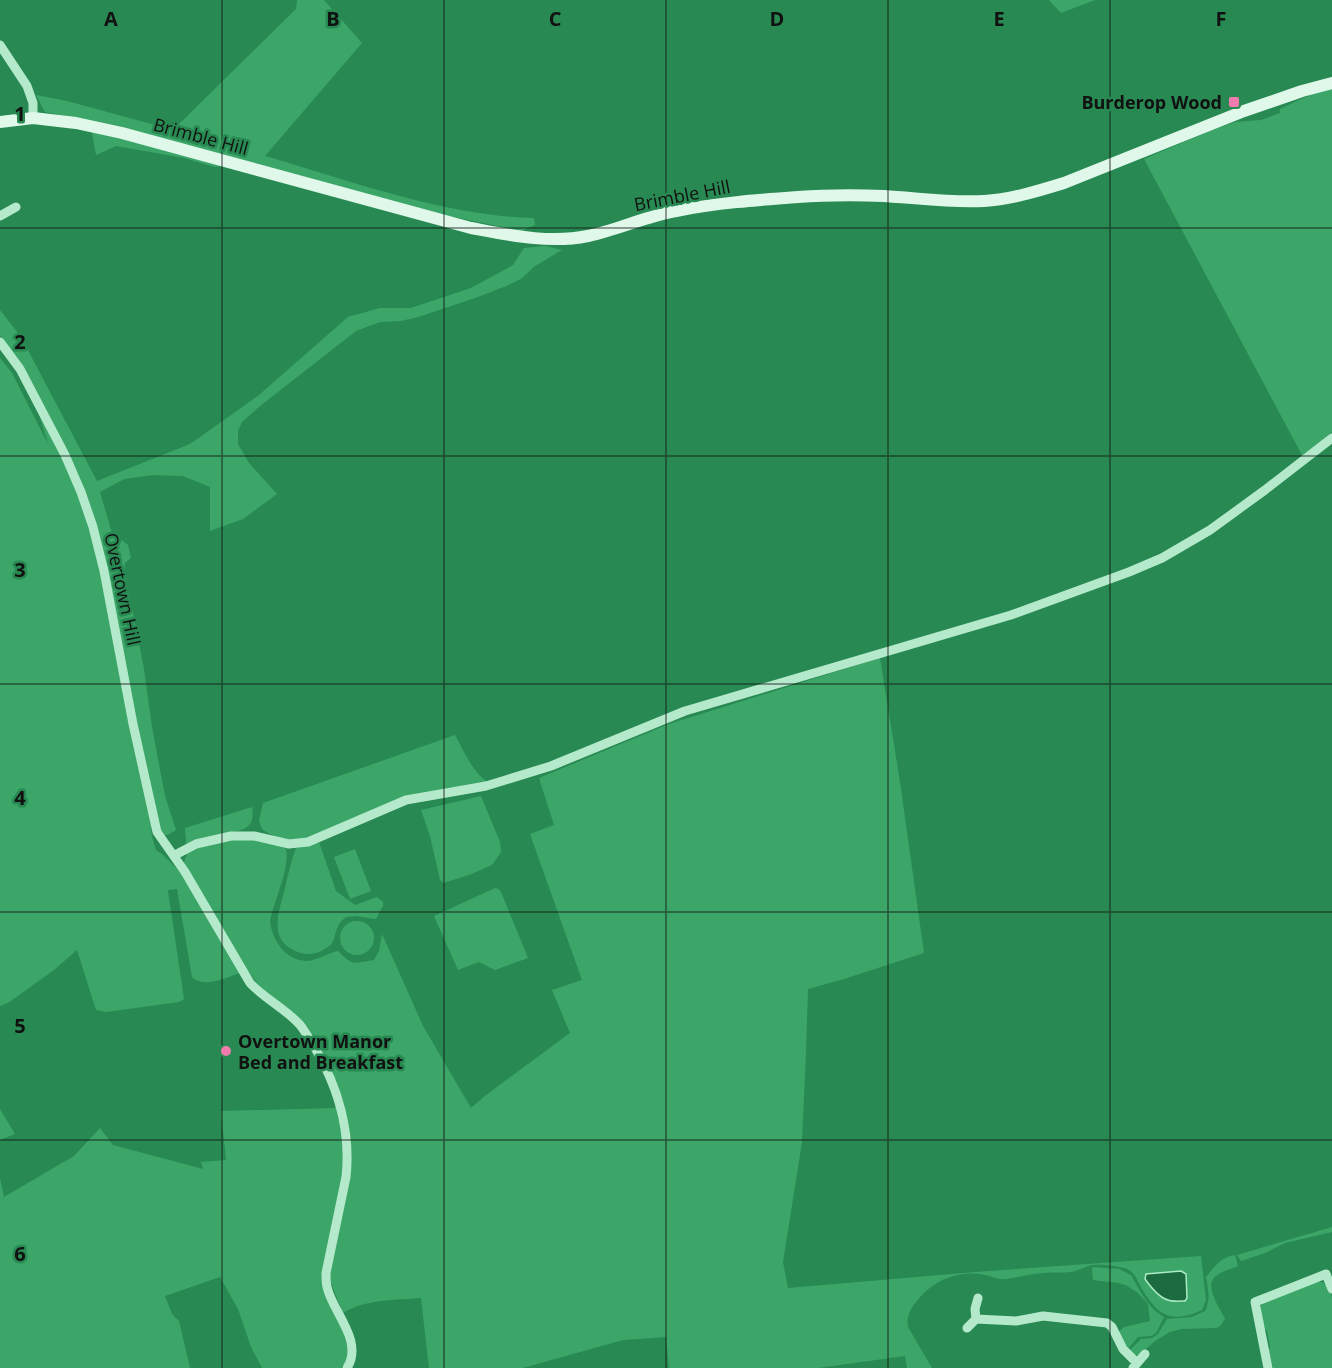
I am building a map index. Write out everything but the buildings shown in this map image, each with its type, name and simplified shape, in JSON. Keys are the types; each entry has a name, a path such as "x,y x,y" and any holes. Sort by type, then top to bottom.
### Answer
{"main road":[{"name":"Brimble Hill","path":"0,122 33,118 76,123 122,133 471,228 518,236 558,239 589,236 673,211 728,203 840,195 963,201 1009,198 1064,183 1244,111 1332,83"}],"street":[{"path":"0,45 30,94 33,103 33,118"},
{"path":"0,216 16,207"},
{"name":"Overtown Hill","path":"0,342 20,369 65,454 93,527 104,571 133,724 155,824 160,837 175,855 245,977 259,993 300,1025 323,1062 335,1092 348,1153 346,1177 326,1280 351,1341 352,1355 347,1368"},
{"path":"175,855 190,846 231,836 254,836 290,843 308,842 406,800 486,786 551,766 685,711 1011,615 1162,558 1210,530 1332,438"},
{"path":"1268,1368 1255,1302 1326,1274 1332,1289"},
{"path":"976,1319 975,1309 978,1298"},
{"path":"967,1328 976,1319 1016,1321 1043,1316 1107,1323 1112,1327 1135,1366 1145,1354"}],"shaded area":[{"path":"297,0 324,0 362,43 265,156 432,204 500,216 534,218 535,225 522,231 444,215 247,163 215,167 184,158 116,146 96,155 90,121 45,112 36,95 67,101 173,130 296,9"},
{"path":"1049,0 1095,0 1061,13"},
{"path":"1332,89 1332,432 1303,457 1144,159 1235,122 1261,120 1280,113 1280,109 1299,100"},
{"path":"546,246 562,250 535,266 521,279 506,286 418,317 380,322 356,331 242,422 238,431 238,444 249,463 277,494 243,519 210,531 210,487 183,476 153,475 124,479 100,492 112,533 128,545 131,558 125,563 124,572 144,669 165,796 176,830 164,835 150,817 156,850 180,872 187,854 185,828 252,807 252,821 246,828 222,834 263,840 286,849 284,875 270,921 281,948 299,960 310,961 338,951 347,960 358,963 374,960 379,951 382,934 423,1026 471,1108 570,1033 552,990 582,980 530,834 554,825 539,778 669,724 880,658 924,953 808,989 802,1142 783,1262 788,1288 975,1272 1201,1256 1206,1300 1202,1310 1182,1316 1166,1315 1154,1306 1131,1272 1117,1266 1092,1265 1071,1272 1038,1273 1007,1279 962,1274 944,1279 929,1289 909,1314 908,1327 932,1368 907,1368 905,1356 818,1368 669,1368 666,1337 623,1340 523,1368 429,1368 421,1298 371,1303 343,1313 331,1283 325,1291 342,1329 348,1351 348,1358 343,1366 341,1368 262,1368 251,1347 238,1309 220,1277 165,1296 172,1314 179,1321 190,1368 0,1368 0,1178 4,1197 74,1156 100,1128 113,1145 203,1169 201,1162 226,1160 221,1111 335,1108 332,1064 326,1059 308,1027 260,987 247,970 211,982 197,981 192,977 177,889 168,891 184,999 179,1002 106,1012 96,1010 77,950 54,970 8,1003 0,1006 0,358 12,373 48,444 27,374 0,335 0,310 21,337 97,481 190,444 259,395 348,317 380,308 411,308 471,288 513,265 524,248"},
{"path":"455,735 473,767 488,782 443,791 302,840 279,838 262,829 259,821 263,803"},
{"path":"481,796 500,842 501,852 492,865 443,883 440,880 430,836 421,810"},
{"path":"319,842 336,891 355,905 377,897 383,902 383,906 376,919 346,917 339,925 331,944 317,953 306,954 288,947 282,941 278,915 296,848"},
{"path":"355,849 371,891 350,899 334,857"},
{"path":"495,888 501,892 528,958 495,970 479,962 458,970 434,916"},
{"path":"357,921 369,926 374,938 369,950 357,955 345,950 340,938 345,926"},
{"path":"0,1109 15,1134 0,1140"},
{"path":"1332,1227 1332,1232 1285,1243 1241,1261 1237,1255"},
{"path":"1235,1255 1238,1266 1218,1274 1212,1280 1214,1297 1225,1319 1220,1326 1170,1332 1139,1355 1128,1352 1141,1339 1152,1338 1158,1334 1167,1319 1192,1317 1205,1311 1208,1299 1206,1277 1222,1260"},
{"path":"1092,1267 1119,1269 1131,1275 1149,1304 1164,1317 1156,1333 1151,1336 1138,1337 1127,1350 1118,1332 1124,1327 1150,1321 1148,1304 1126,1285 1093,1280"},
{"path":"1181,1271 1186,1274 1187,1298 1185,1301 1165,1299 1145,1279 1146,1274"},
{"path":"1317,1282 1326,1285 1332,1297 1332,1368 1273,1368 1267,1331 1263,1327 1260,1308 1263,1303"}],"place":[{"name":"Burderop Wood","path":"1234,102"},
{"name":"Overtown Manor Bed and Breakfast","path":"226,1051"}]}
